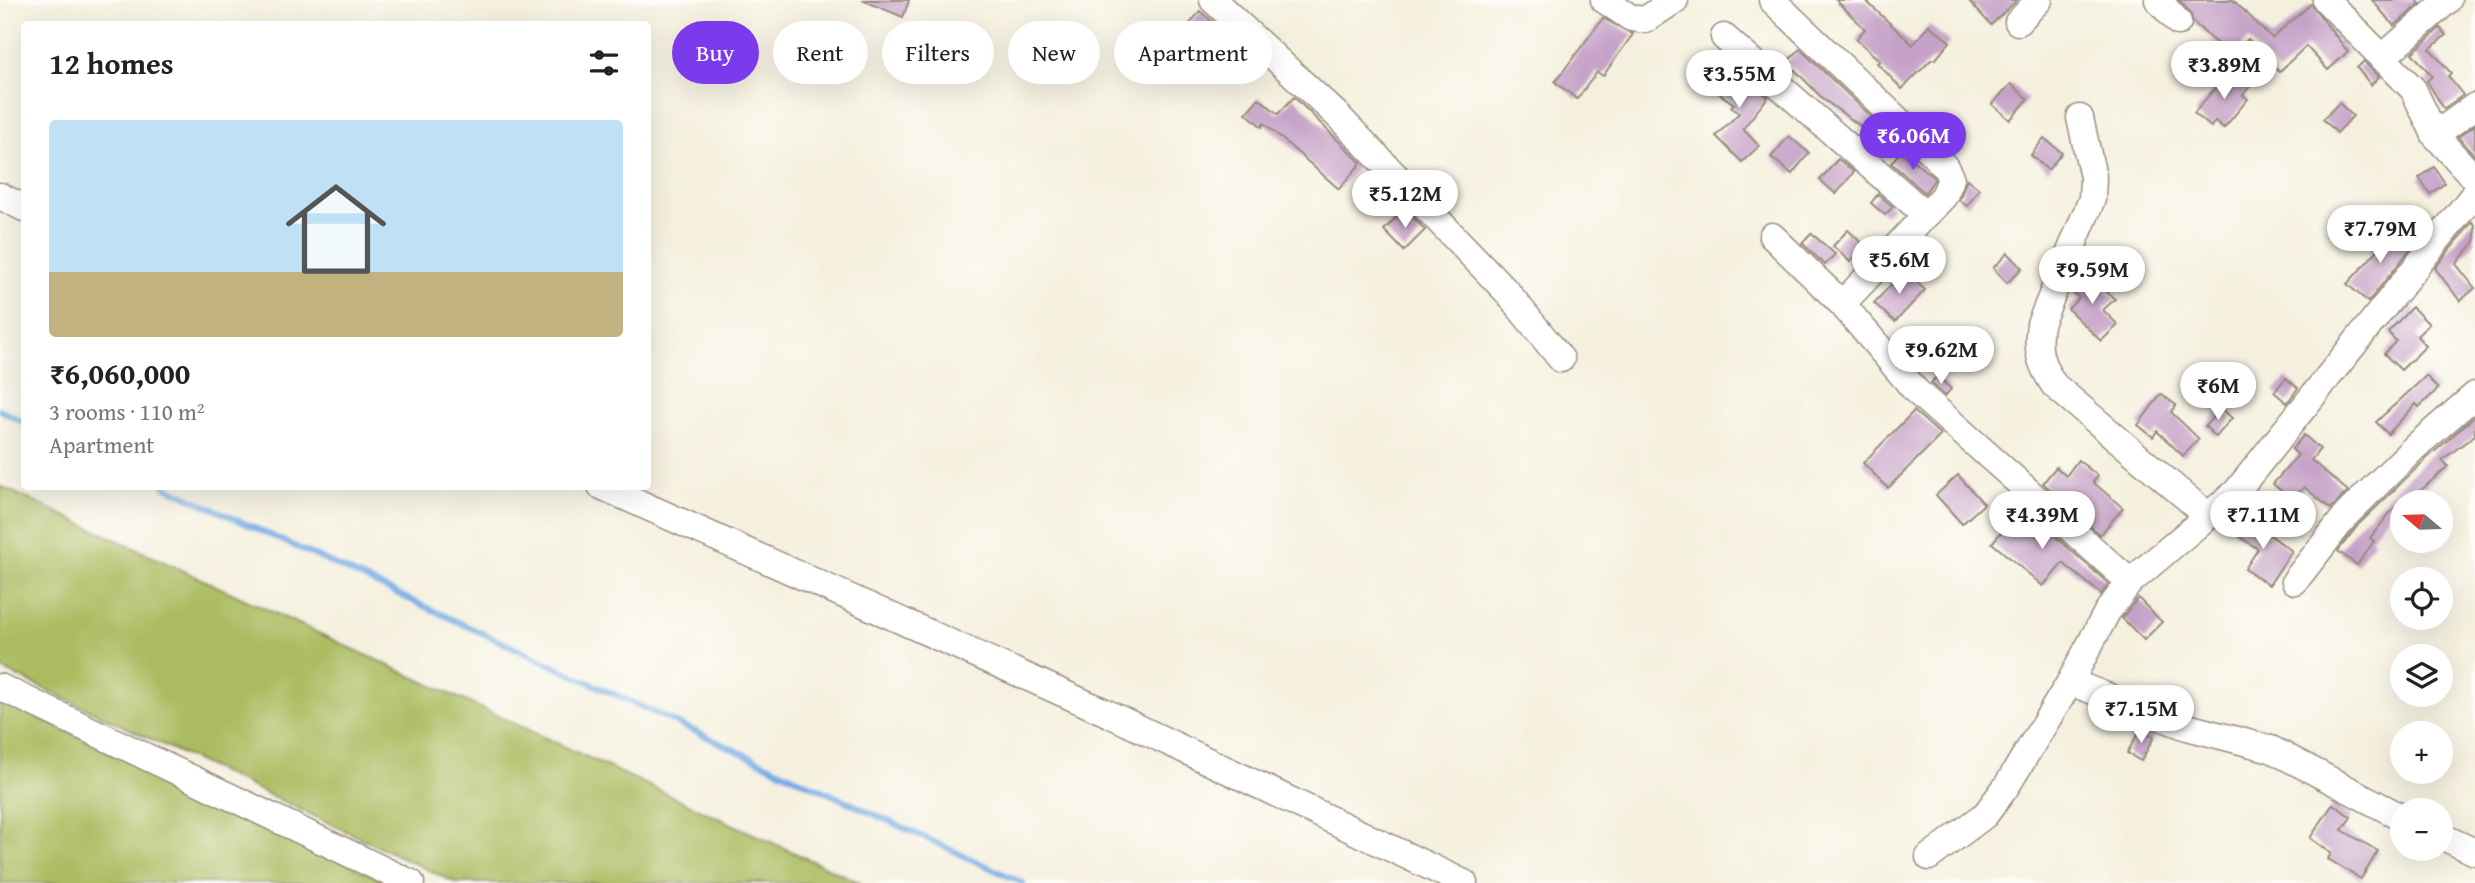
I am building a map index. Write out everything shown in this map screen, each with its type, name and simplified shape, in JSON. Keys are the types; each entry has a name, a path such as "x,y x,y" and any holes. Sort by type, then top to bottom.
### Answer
{"street":[{"path":"1213,0 1338,116 1507,292 1561,359"},
{"path":"1604,0 1631,18 1645,20 1675,0"},
{"path":"1772,0 1945,167 1951,179 1944,196 1842,304"},
{"path":"2018,22 2039,0"},
{"path":"2158,0 2178,22"},
{"path":"2326,0 2413,89 2435,135 2475,179"},
{"path":"2384,57 2448,0"},
{"path":"1724,37 1926,215"},
{"path":"2435,135 2475,106"},
{"path":"2080,118 2093,177 2092,199 2040,324 2037,345 2040,365 2054,386 2208,516"},
{"path":"1929,857 1985,814 2070,682 2107,612 2130,582 2236,492 2475,193"},
{"path":"0,196 21,206"},
{"path":"1772,236 1842,304 1916,391 2130,582"},
{"path":"2295,581 2347,514 2415,446 2475,395"},
{"path":"610,490 1105,712 1464,883"},
{"path":"2070,682 2187,727 2271,749 2390,811"},
{"path":"0,687 411,883"},
{"path":"2453,842 2475,852"}],"green space":[{"path":"0,486 861,883 456,883 0,668"},
{"path":"0,700 388,883 0,883"}],"building":[{"path":"862,0 909,0 903,17"},
{"path":"1836,0 1865,0 1913,45 1929,25 1950,42 1935,60 1932,59 1902,89 1877,63 1880,61 1856,39 1865,29"},
{"path":"1968,0 2017,0 1991,25"},
{"path":"2179,0 2233,0 2272,38 2311,4 2348,52 2328,70 2306,46 2279,72 2248,39 2231,57 2193,22 2190,12"},
{"path":"2372,0 2417,0 2420,4 2394,26"},
{"path":"1200,11 1212,21 1192,21"},
{"path":"1603,18 1633,34 1603,76 1597,72 1577,99 1555,82"},
{"path":"2440,28 2446,35 2430,49 2451,73 2448,76 2463,95 2444,109 2427,81 2432,76 2412,53"},
{"path":"1800,49 1874,119 1866,130 1823,99 1787,62"},
{"path":"2364,61 2379,77 2371,85 2357,68"},
{"path":"1728,62 1768,97 1743,129 1759,146 1742,162 1716,136 1739,113 1731,107 1734,104 1710,87"},
{"path":"2231,69 2251,85 2243,95 2248,99 2224,128 2215,121 2211,127 2194,113"},
{"path":"2011,84 2028,99 2010,120 1992,104"},
{"path":"1294,97 1361,163 1339,189 1264,123 1262,127 1246,113 1259,98 1278,114"},
{"path":"2339,103 2353,116 2337,133 2323,119"},
{"path":"2475,125 2475,156 2458,137"},
{"path":"1789,136 1809,153 1792,174 1771,157"},
{"path":"2044,138 2062,153 2048,170 2031,155"},
{"path":"1901,151 1932,176 1934,180 1925,193 1891,163"},
{"path":"1838,159 1854,172 1836,194 1820,180"},
{"path":"2434,167 2445,183 2430,194 2419,178"},
{"path":"1967,179 1979,189 1967,206 1959,200"},
{"path":"1878,194 1893,207 1885,215 1871,203"},
{"path":"1405,208 1425,230 1404,251 1384,230"},
{"path":"2472,222 2475,225 2475,242 2456,264 2475,288 2460,301 2435,268"},
{"path":"2391,228 2412,247 2368,302 2347,284 2378,250 2374,246"},
{"path":"1848,230 1865,246 1850,262 1833,246"},
{"path":"1811,233 1835,254 1825,265 1802,243"},
{"path":"2008,253 2022,268 2007,283 1993,268"},
{"path":"2080,269 2115,299 2103,310 2118,325 2101,341 2068,309 2079,298 2071,291"},
{"path":"1904,271 1925,290 1895,322 1874,303"},
{"path":"2412,307 2429,324 2417,336 2426,346 2401,370 2384,354 2396,341 2388,332"},
{"path":"1937,376 1951,389 1945,396 1931,383"},
{"path":"2426,376 2438,389 2419,407 2416,404 2388,434 2376,422"},
{"path":"2286,378 2298,388 2287,403 2274,392"},
{"path":"2161,394 2176,405 2171,412 2199,439 2183,456 2157,431 2153,437 2138,425"},
{"path":"2221,408 2232,418 2216,437 2205,426"},
{"path":"1914,411 1941,435 1888,488 1863,463"},
{"path":"2475,416 2475,435 2442,460 2448,466 2421,490 2394,490"},
{"path":"2304,435 2320,449 2311,460 2348,491 2331,509 2304,487 2292,500 2273,484 2298,455 2292,449"},
{"path":"2078,460 2098,476 2093,482 2123,508 2100,535 2043,483 2056,467 2066,476"},
{"path":"1958,475 1984,504 1962,524 1936,495"},
{"path":"2390,494 2390,513 2370,538 2374,541 2357,565 2338,551 2359,524"},
{"path":"2022,507 2109,584 2101,594 2063,563 2043,586 1992,543"},
{"path":"2245,517 2292,551 2269,585 2245,569 2258,549 2234,533"},
{"path":"2138,598 2162,622 2144,640 2122,618"},
{"path":"2140,730 2154,737 2141,761 2127,753"},
{"path":"2333,804 2351,817 2342,830 2378,851 2361,879 2328,859 2331,853 2310,838"}],"waterway":[{"path":"0,410 21,420"},
{"path":"173,490 1023,883"}]}
